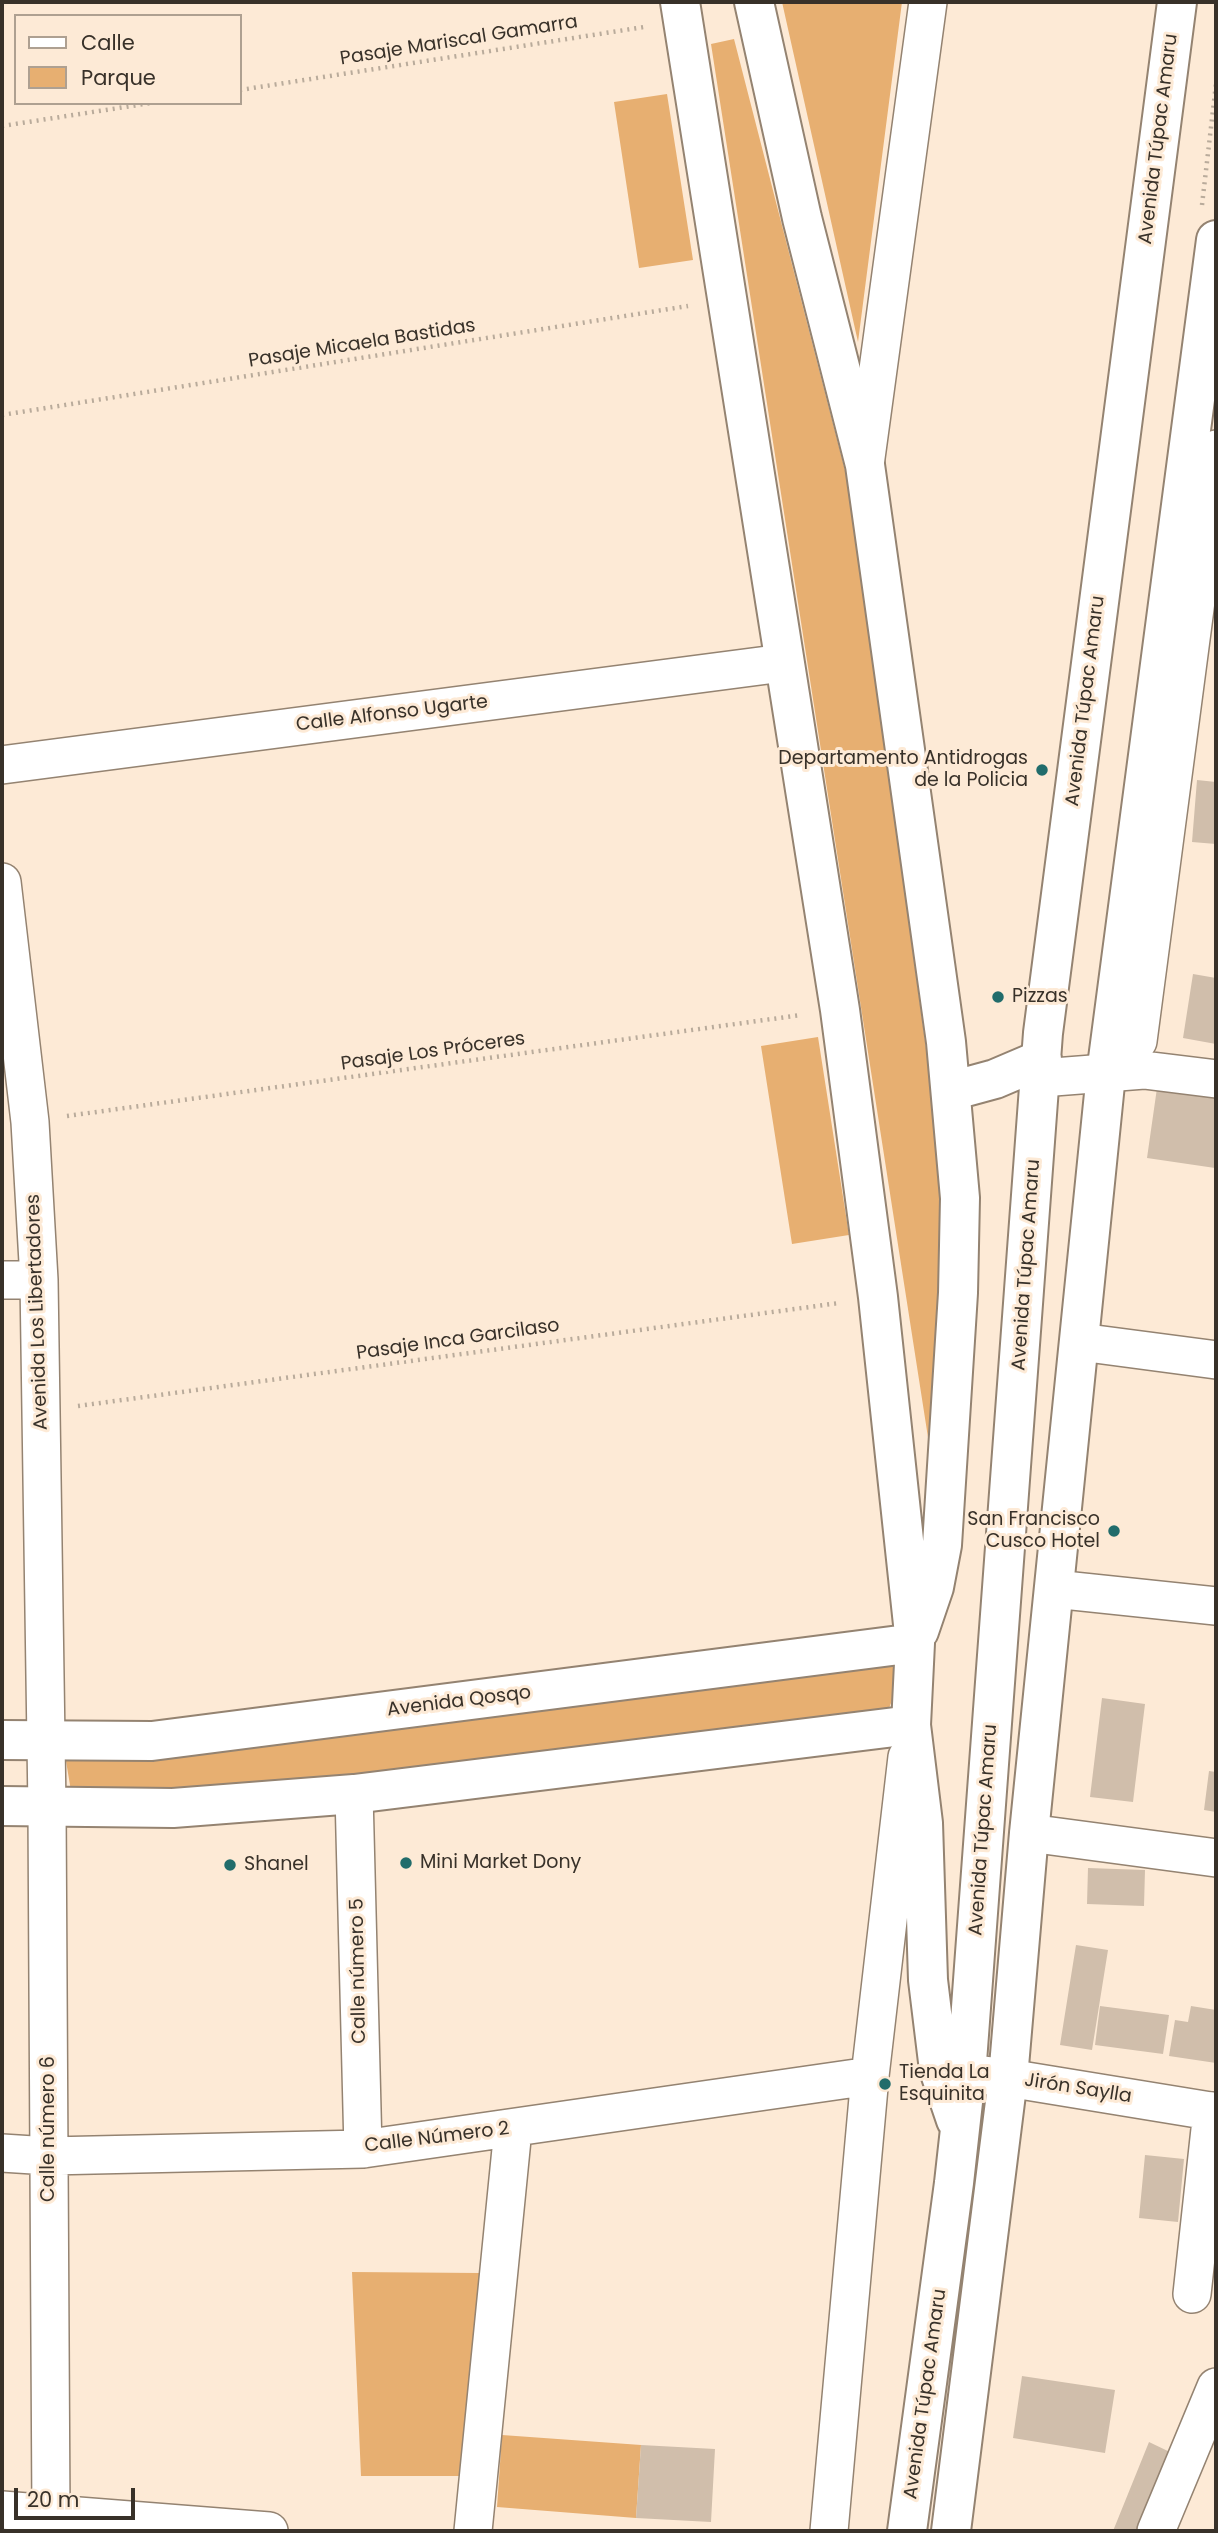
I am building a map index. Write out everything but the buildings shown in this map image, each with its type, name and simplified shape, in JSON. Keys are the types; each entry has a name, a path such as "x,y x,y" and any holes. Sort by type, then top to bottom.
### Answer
{"main road":[{"path":"754,2 802,218 865,465 951,1091 960,1198 958,1293 942,1545 934,1587 915,1643"},
{"name":"Avenida Túpac Amaru","path":"907,2531 959,2130 952,2072 1041,1069 1177,2"},
{"path":"682,11 840,1010 878,1297 915,1643 911,1725 923,1822 928,1980 952,2072"},
{"name":"Avenida Túpac Amaru","path":"951,2531 1008,2077 1029,1833 1106,1074 1216,240"},
{"path":"951,1091 1041,1069"},
{"name":"Avenida Qosqo","path":"2,1740 152,1741 915,1643"},
{"path":"2,1806 173,1808 354,1794 911,1725"}],"street":[{"path":"865,465 928,2"},
{"path":"1106,1074 1138,1041 1216,449"},
{"name":"Calle Alfonso Ugarte","path":"2,765 783,663"},
{"name":"Avenida Los Libertadores","path":"2,883 30,1122 39,1280 46,1742"},
{"path":"1041,1069 1106,1074 1144,1070 1216,1079"},
{"path":"2,1280 39,1280"},
{"path":"1080,1342 1216,1360"},
{"path":"1054,1589 1216,1606"},
{"path":"829,2531 870,2076 911,1725"},
{"name":"Calle número 6","path":"46,1742 51,2515"},
{"name":"Calle número 5","path":"354,1794 363,2149"},
{"path":"1029,1833 1216,1858"},
{"name":"Jirón Saylla","path":"952,2072 1008,2077 1214,2111"},
{"name":"Calle Número 2","path":"2,2153 49,2156 363,2149 870,2076"},
{"path":"1192,2294 1212,2173 1214,2111"},
{"path":"474,2531 513,2129"},
{"path":"1156,2531 1216,2387"},
{"path":"2,2510 269,2531"}],"path":[{"name":"Pasaje Mariscal Gamarra","path":"242,89 682,11"},
{"path":"2,126 138,105"},
{"name":"Pasaje Micaela Bastidas","path":"2,415 727,300"},
{"name":"Pasaje Los Próceres","path":"30,1122 840,1010"},
{"name":"Pasaje Inca Garcilaso","path":"43,1412 878,1297"}],"green space":[{"path":"782,2 902,2 858,342"},
{"path":"734,39 849,486 946,1194 932,1463 711,44"},
{"path":"667,94 693,260 639,268 614,102"},
{"path":"818,1037 849,1235 792,1244 761,1046"},
{"path":"906,1664 886,1716 256,1789 72,1797 66,1761"},
{"path":"352,2272 480,2273 466,2476 361,2476"},
{"path":"502,2435 641,2445 636,2518 497,2507"}],"place":[{"name":"Departamento Antidrogas de la Policia","path":"1042,770"},
{"name":"Pizzas","path":"998,997"},
{"name":"San Francisco Cusco Hotel","path":"1114,1531"},
{"name":"Mini Market Dony","path":"406,1863"},
{"name":"Shanel","path":"230,1865"},
{"name":"Tienda La Esquinita","path":"885,2084"}]}
